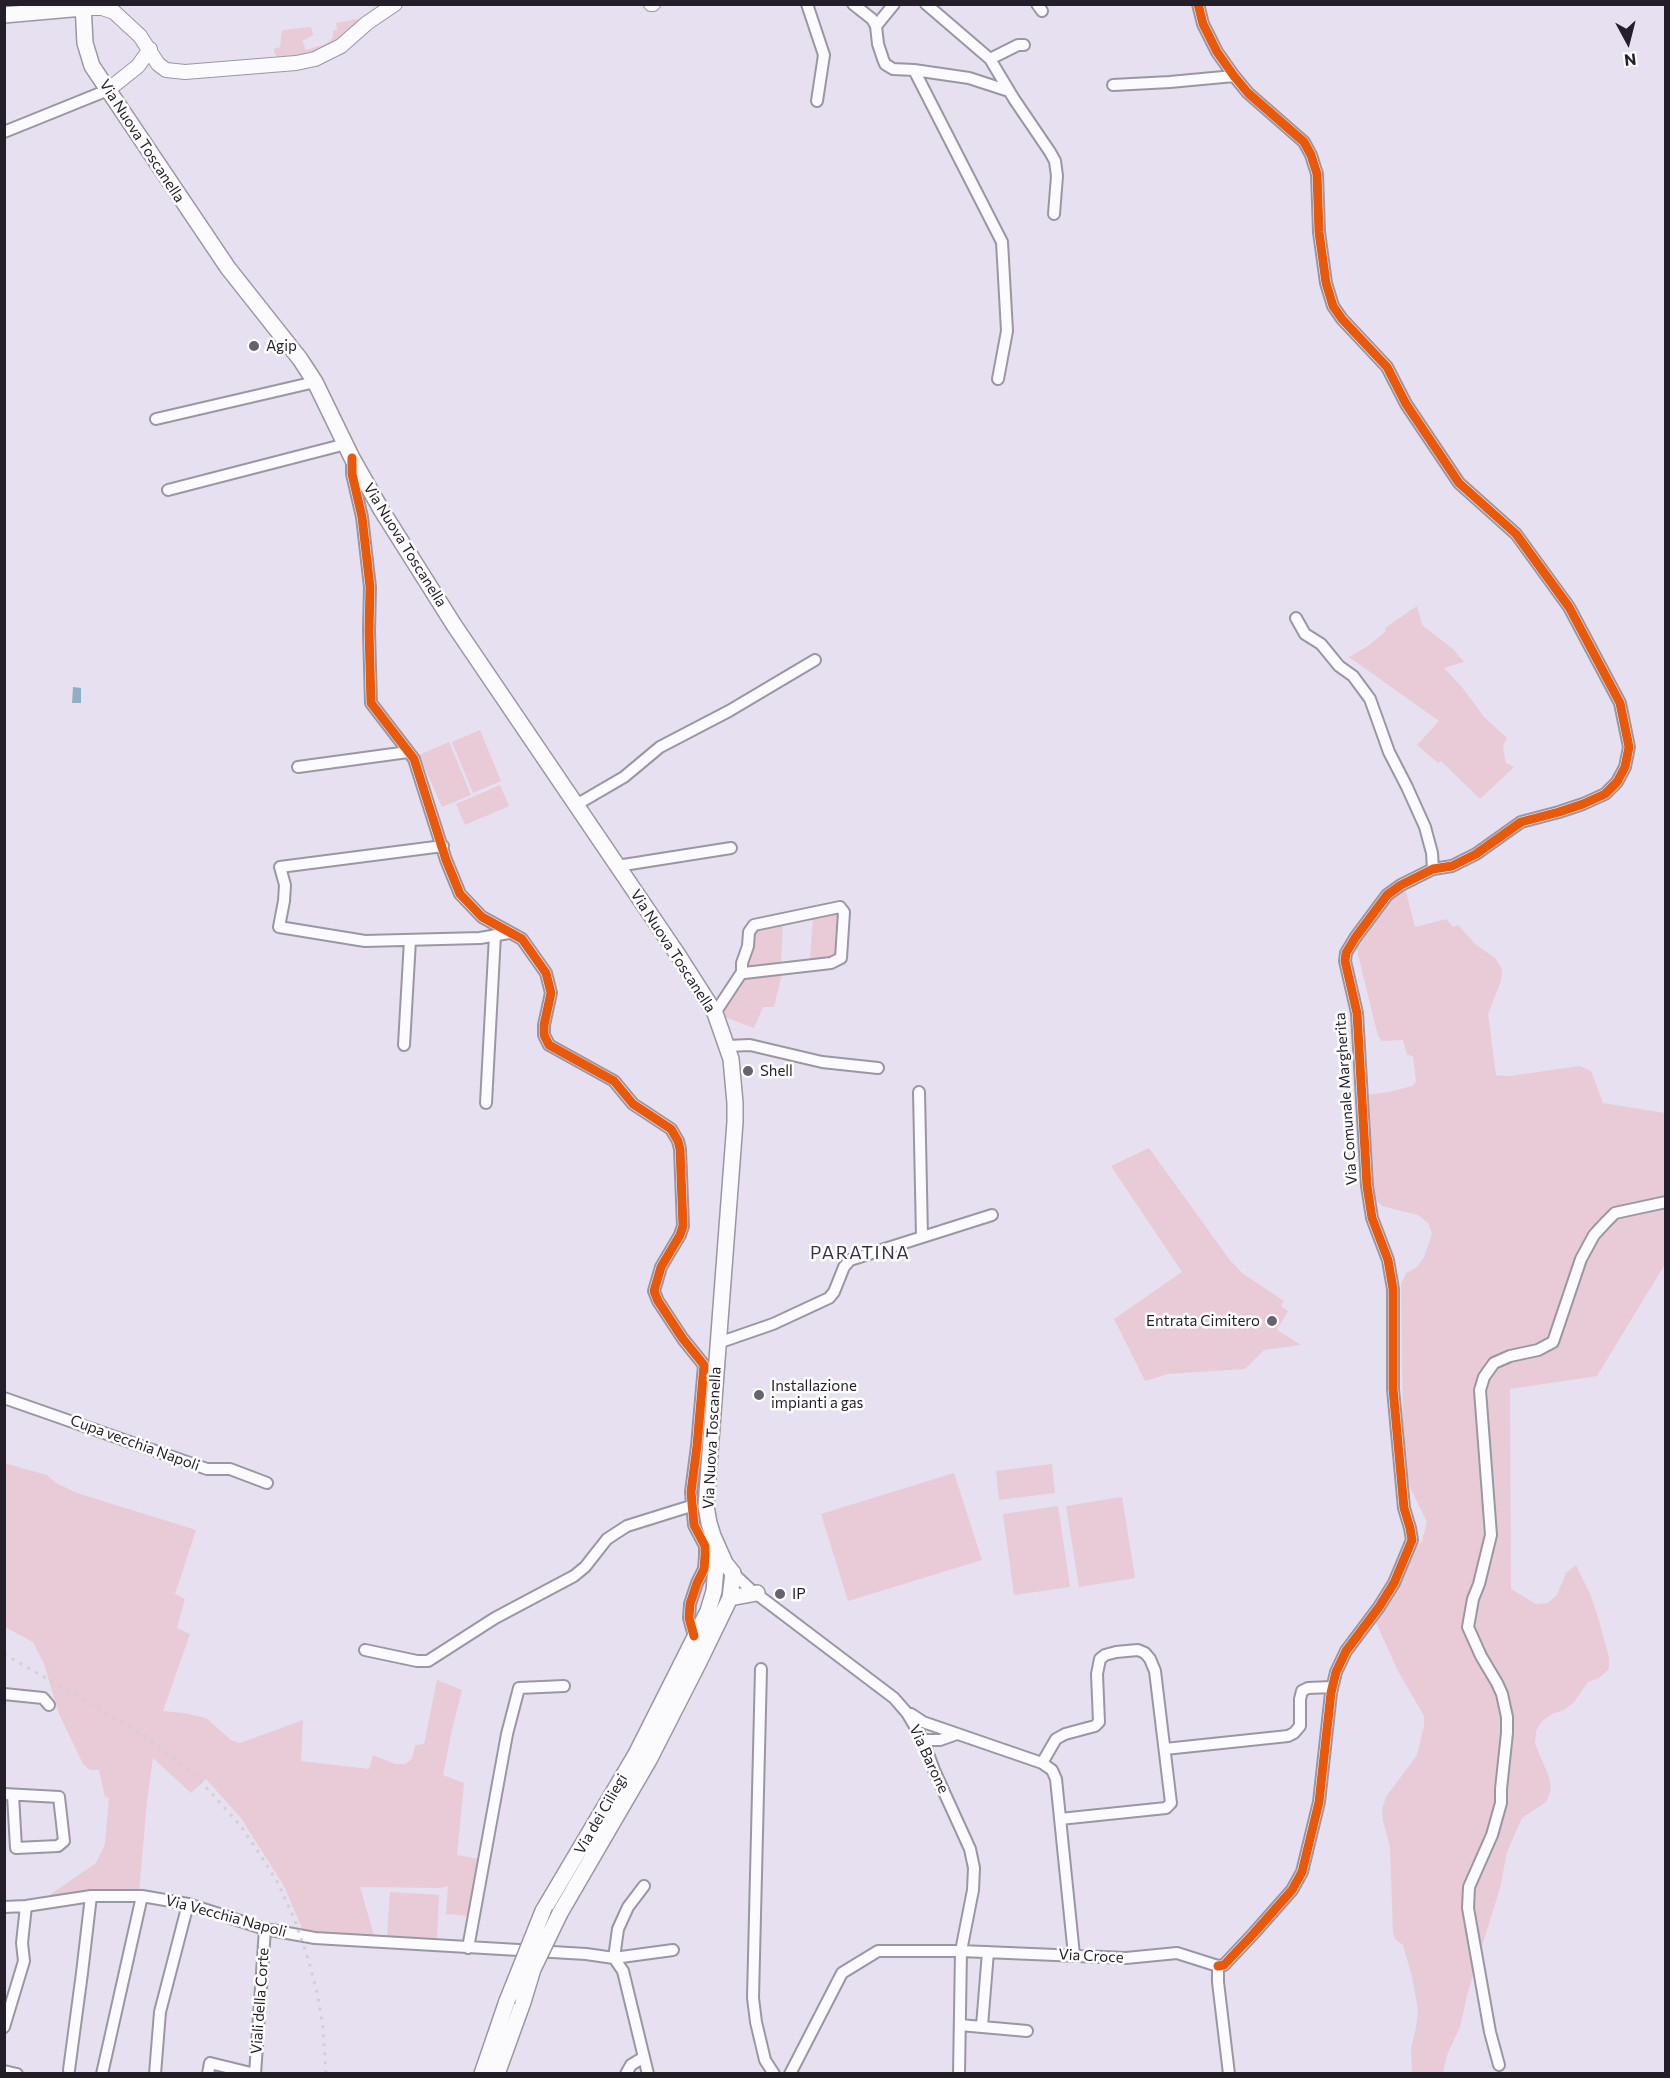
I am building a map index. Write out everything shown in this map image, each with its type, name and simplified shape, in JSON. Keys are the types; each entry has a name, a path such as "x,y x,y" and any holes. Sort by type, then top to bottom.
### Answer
{"main road":[{"path":"4,15 83,6"},
{"name":"Via Nuova Toscanella","path":"83,6 83,24 92,66 228,268 300,359 315,382 382,511 454,625 715,1013 727,1046 734,1080 735,1122 731,1200 706,1493 709,1523 713,1536 725,1563 733,1573"},
{"name":"Via Nuova Toscanella","path":"713,1536 716,1555"},
{"name":"Via dei Ciliegi","path":"482,2073 507,2001 543,1911 636,1754 712,1597 716,1555"},
{"path":"712,1597 721,1579 733,1573"},
{"name":"Via dei Ciliegi","path":"497,2073 533,1969 560,1913 649,1760 730,1598 733,1573"},
{"path":"730,1598 757,1593"}],"street":[{"path":"83,6 114,12 140,36 158,64 166,70 185,72 296,63 315,59 340,46 395,4"},
{"path":"807,4 824,55 817,101"},
{"path":"853,4 872,19 876,26 878,44 885,64 899,70 969,78 1009,91"},
{"path":"876,26 894,4"},
{"path":"926,4 990,59 1045,143 1055,161 1057,176 1054,214"},
{"name":"Via Comunale Margherita","path":"1198,4 1203,24 1217,52 1234,76 1248,93 1304,142 1311,155 1317,174 1319,232 1324,273 1333,306 1342,319 1387,367 1406,404 1459,483 1516,534 1569,607 1620,703 1629,747 1625,767 1605,794 1583,804 1521,822 1476,854 1452,866 1433,869 1401,885 1387,895 1354,938 1346,953 1345,961 1357,1013 1367,1186 1372,1218 1388,1260 1393,1289 1393,1389 1404,1508 1412,1540 1394,1583 1346,1651 1336,1672 1332,1688 1319,1802 1302,1872 1292,1890 1254,1933 1224,1965 1218,1966"},
{"path":"990,59 1018,45 1024,45"},
{"path":"4,132 108,90 138,66 150,49"},
{"path":"138,66 158,64"},
{"path":"914,70 1002,242 1007,331 998,380"},
{"path":"1113,85 1234,76"},
{"path":"156,419 315,382"},
{"path":"168,490 349,451 352,474 363,517 370,587 371,703 414,759 446,860 460,894 482,916 522,939 546,973 550,993 544,1035 549,1045 614,1081 633,1104 671,1129 678,1141 683,1226 661,1267 654,1291 683,1339 704,1365 692,1506 694,1526 705,1546 704,1569 690,1605 689,1618 694,1636"},
{"path":"1296,618 1305,634 1321,644 1339,666 1353,676 1370,699 1389,752 1425,827 1432,853 1433,869"},
{"path":"576,805 624,777 660,747 729,711 815,660"},
{"path":"298,767 408,753"},
{"path":"443,846 280,867 285,885 279,927 364,941 480,938 509,933"},
{"path":"617,866 731,848"},
{"path":"715,1013 742,972 749,932 754,925 843,908 842,958 831,963 742,972"},
{"path":"486,1103 495,935"},
{"path":"404,1045 410,940"},
{"path":"727,1046 750,1046 822,1062 878,1068"},
{"path":"919,1092 922,1237"},
{"path":"1499,2065 1490,2032 1468,1908 1469,1887 1492,1835 1501,1803 1507,1733 1507,1717 1502,1694 1468,1627 1473,1599 1491,1536 1480,1390 1484,1377 1494,1363 1510,1356 1538,1350 1553,1342 1581,1259 1594,1235 1606,1222 1615,1213 1665,1202"},
{"path":"718,1343 773,1324 829,1298 834,1292 844,1267 850,1260 992,1215"},
{"name":"Cupa vecchia Napoli","path":"4,1398 207,1469 230,1469 267,1483"},
{"path":"365,1650 417,1661 429,1661 495,1618 574,1576 585,1568 608,1539 627,1526 692,1506"},
{"name":"Via Barone","path":"733,1573 894,1698 907,1713 923,1740 934,1770 966,1839 974,1868 973,1890 961,1951 959,2073"},
{"path":"695,1593 702,1599 712,1597"},
{"path":"1042,1763 1056,1739 1097,1724 1100,1718 1098,1663 1108,1654 1123,1651 1142,1651 1148,1656 1153,1664 1171,1800 1167,1807 1060,1819"},
{"path":"761,1669 753,1998 765,2060 774,2073"},
{"path":"468,1947 507,1734 519,1688 564,1686"},
{"path":"1165,1749 1294,1734 1300,1726 1302,1691 1308,1688 1332,1688"},
{"path":"4,1694 43,1698 49,1705"},
{"path":"907,1713 942,1735"},
{"path":"923,1740 926,1734 957,1734 1042,1763 1052,1770 1055,1776 1074,1955"},
{"path":"931,1758 942,1735"},
{"path":"9,1794 59,1797 64,1841 58,1846 16,1848 9,1794"},
{"path":"644,1886 628,1907 618,1929 614,1958 623,1971 648,2073"},
{"path":"69,2070 91,1896"},
{"name":"Via Vecchia Napoli","path":"4,1907 91,1896 142,1896 188,1904 265,1929 315,1938 586,1954 614,1958 673,1950"},
{"path":"102,2073 142,1896"},
{"path":"154,2073 160,2012 188,1904"},
{"path":"4,2027 24,1961 22,1943 26,1906"},
{"name":"Viali della Corte","path":"208,2073 210,2063 255,2073 265,1929"},
{"name":"Via Croce","path":"790,2073 842,1973 878,1951 961,1951 1132,1958 1177,1953 1218,1966"},
{"path":"982,2026 988,1952"},
{"path":"1218,1966 1229,2073"},
{"path":"960,2025 1027,2031"},
{"path":"626,2073 631,2066 644,2057"},
{"path":"4,2071 17,2073"}],"shaded area":[{"path":"357,19 359,22 338,43 305,57 280,61 274,52 274,49 280,47 282,30 311,27 313,35 302,41 306,50 330,41 333,31 337,30 336,23"},
{"path":"1417,606 1422,625 1453,649 1464,662 1444,668 1484,717 1507,738 1503,746 1505,759 1506,763 1514,767 1480,799 1441,761 1438,763 1417,745 1439,721 1349,657 1368,646 1386,631 1385,628"},
{"path":"480,730 501,781 473,793 452,742"},
{"path":"449,742 471,795 442,807 419,755"},
{"path":"500,785 509,806 465,825 456,804"},
{"path":"1405,888 1415,927 1446,919 1453,927 1458,925 1475,944 1495,958 1502,969 1501,981 1488,1014 1496,1075 1510,1076 1580,1066 1591,1071 1603,1103 1665,1113 1665,1264 1597,1376 1510,1389 1511,1589 1536,1604 1548,1603 1557,1595 1566,1573 1576,1565 1598,1617 1609,1657 1609,1669 1599,1678 1588,1682 1574,1702 1564,1710 1542,1721 1536,1731 1535,1744 1549,1777 1551,1790 1546,1802 1522,1818 1507,1852 1500,1888 1467,1995 1460,2027 1447,2055 1443,2073 1412,2073 1411,2048 1418,2010 1403,1945 1396,1940 1393,1934 1390,1847 1382,1809 1386,1797 1417,1755 1424,1716 1398,1671 1374,1618 1397,1586 1414,1549 1422,1541 1427,1522 1409,1485 1403,1441 1401,1284 1406,1273 1417,1267 1424,1257 1432,1234 1428,1223 1418,1215 1382,1206 1373,1197 1364,1095 1412,1086 1416,1082 1413,1056 1407,1055 1403,1040 1382,1041 1378,1036 1356,946 1359,936 1394,895"},
{"path":"840,912 837,956 810,959 813,916"},
{"path":"783,923 781,962 744,966 754,929"},
{"path":"782,974 774,1007 763,1007 754,1028 725,1017 722,1011 728,1005 742,978"},
{"path":"1149,1148 1229,1259 1242,1273 1284,1301 1281,1306 1288,1311 1277,1330 1301,1345 1264,1350 1245,1369 1168,1374 1145,1381 1114,1319 1182,1272 1111,1166"},
{"path":"4,1463 47,1475 56,1483 77,1493 196,1530 175,1594 185,1599 177,1628 190,1634 163,1711 206,1718 231,1740 240,1743 303,1720 301,1761 369,1769 373,1755 395,1764 405,1764 412,1759 415,1745 424,1744 437,1680 462,1690 443,1775 464,1783 457,1855 480,1859 470,1916 446,1914 448,1886 440,1888 360,1887 375,1939 304,1933 284,1886 241,1818 206,1779 191,1793 153,1758 139,1893 51,1898 51,1894 96,1863 105,1844 109,1798 105,1797 99,1770 90,1770 83,1764 59,1714 44,1664 33,1642 5,1627"},
{"path":"1052,1464 1055,1493 999,1500 996,1471"},
{"path":"954,1473 982,1560 848,1601 821,1514"},
{"path":"1122,1497 1135,1578 1079,1587 1066,1506"},
{"path":"1058,1506 1070,1587 1014,1595 1003,1514"},
{"path":"390,1892 439,1895 437,1938 387,1936"}],"water":[{"path":"73,687 81,688 81,703 72,703"}],"railway":[{"path":"4,1654 144,1735 196,1776 240,1825 278,1883 307,1955 323,2027 326,2074"}],"cycle path":[{"path":"1198,4 1203,24 1217,52 1234,76 1248,93 1304,142 1311,155 1317,174 1319,232 1326,283 1333,306 1342,319 1387,367 1406,404 1459,483 1516,534 1569,607 1620,703 1629,747 1625,767 1617,782 1605,794 1583,804 1521,822 1476,854 1452,866 1433,869 1401,885 1387,895 1346,953 1345,961 1357,1013 1367,1186 1372,1218 1388,1260 1393,1289 1393,1389 1404,1508 1412,1540 1394,1583 1346,1651 1336,1672 1331,1693 1319,1802 1302,1872 1292,1890 1254,1933 1224,1965 1218,1966"},
{"path":"352,458 352,474 362,517 370,587 371,703 414,759 446,860 460,894 482,917 522,939 546,973 551,993 544,1035 549,1045 614,1081 633,1104 671,1129 678,1141 683,1226 661,1267 654,1291 683,1339 704,1365 691,1492 694,1525 705,1546 704,1569 690,1604 689,1618 694,1636"}],"place":[{"name":"Agip","path":"254,346"},
{"name":"Shell","path":"748,1071"},
{"name":"Entrata Cimitero","path":"1272,1321"},
{"name":"Installazione impianti a gas","path":"759,1395"},
{"name":"IP","path":"780,1594"}],"district":[{"name":"PARATINA","path":"860,1253"}]}
